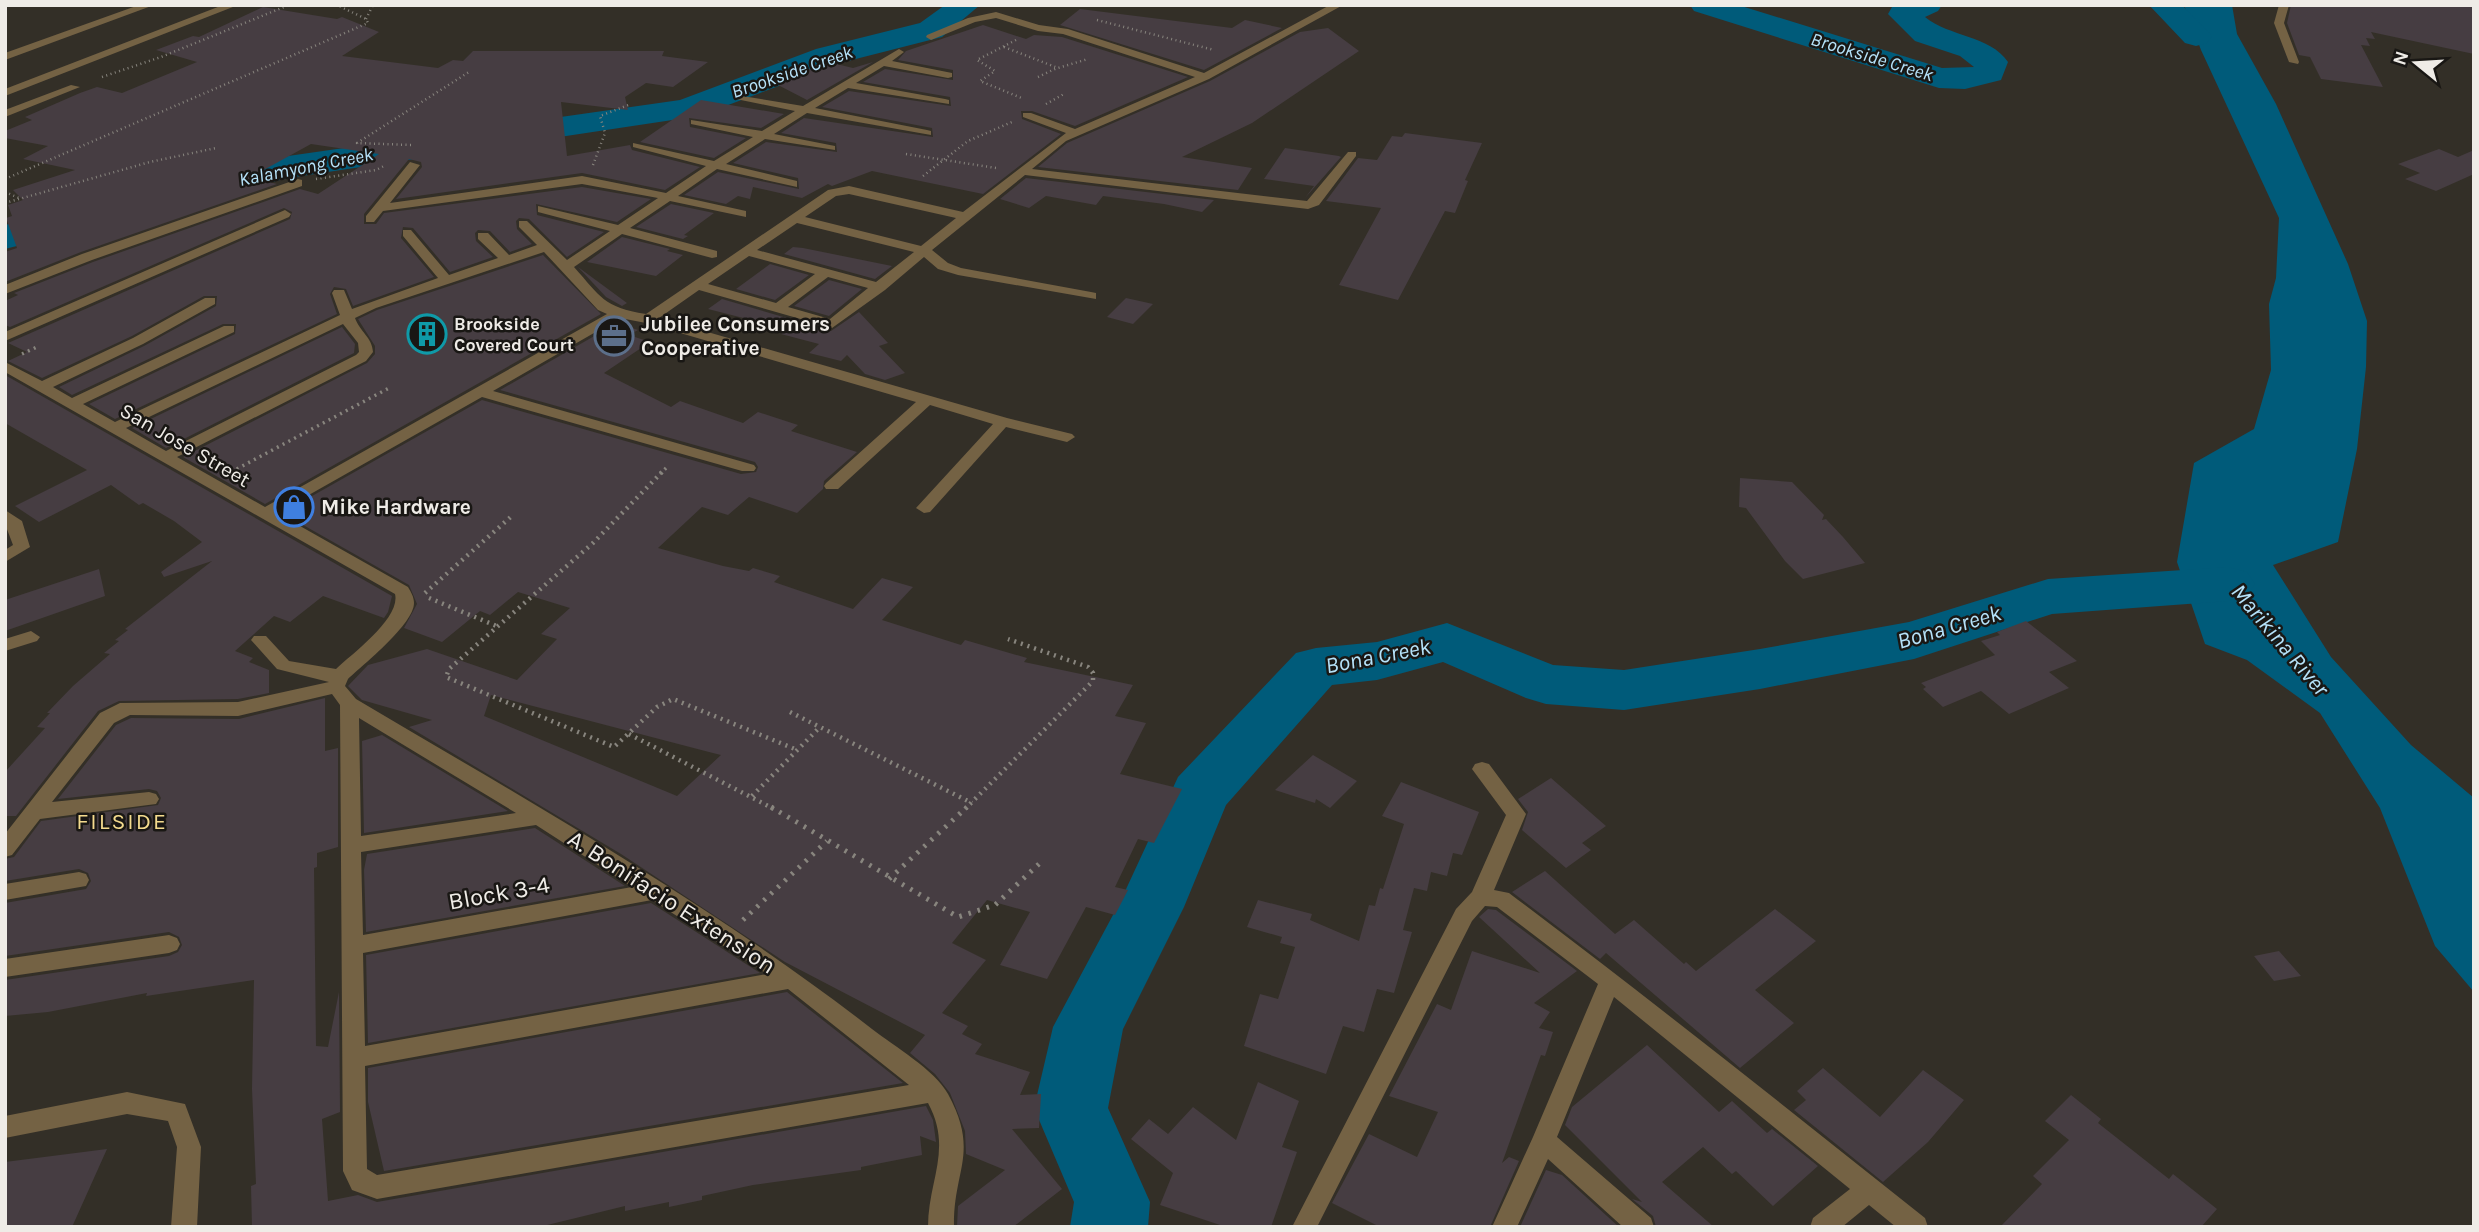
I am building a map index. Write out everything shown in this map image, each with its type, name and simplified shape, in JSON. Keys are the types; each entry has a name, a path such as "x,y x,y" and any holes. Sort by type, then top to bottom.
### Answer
{"street":[{"path":"5,57 149,5"},
{"path":"5,93 233,5"},
{"path":"696,285 825,324 838,321 1021,171 1073,132 1205,77 1338,5"},
{"path":"2284,5 2279,23 2294,62"},
{"path":"931,37 972,20 996,15 1038,28 1064,31 1205,77"},
{"path":"566,265 715,165 899,51"},
{"path":"881,62 948,75"},
{"path":"845,84 945,102"},
{"path":"5,114 75,87"},
{"path":"740,97 926,133"},
{"path":"1027,115 1073,132"},
{"path":"695,122 831,148"},
{"path":"637,145 793,184"},
{"path":"1021,171 1308,205 1315,202 1352,154"},
{"path":"370,219 414,165"},
{"path":"379,208 582,180 742,214"},
{"path":"5,290 87,257 298,183"},
{"path":"648,319 832,193 849,190 968,217"},
{"path":"228,208 261,226"},
{"path":"542,209 712,254"},
{"path":"5,337 285,214"},
{"path":"794,218 925,251 943,266 958,271 1091,296"},
{"path":"523,224 566,265 603,307 618,314 648,319 1003,422 1067,437"},
{"path":"407,233 444,279"},
{"path":"483,236 506,259"},
{"path":"115,428 345,316 444,279 545,247"},
{"path":"745,251 880,287"},
{"path":"778,309 826,272"},
{"path":"165,457 361,358 366,352 365,342 345,316 339,293"},
{"path":"41,387 138,341 210,301"},
{"path":"264,514 618,314"},
{"path":"71,404 229,329"},
{"name":"San Jose Street","path":"5,366 401,591 406,600 405,610 377,640 342,689"},
{"path":"478,391 748,468"},
{"path":"832,486 928,399"},
{"path":"924,508 1003,422"},
{"path":"5,515 16,525 22,547 5,557"},
{"path":"5,645 31,637"},
{"path":"260,640 283,665 342,689"},
{"path":"5,849 107,718 117,711 127,708 238,709 342,689"},
{"path":"342,689 350,846 355,1171 360,1182 377,1187 934,1091"},
{"name":"A. Bonifacio Extension","path":"342,689 792,979 934,1091 947,1115 953,1143 940,1210 942,1227"},
{"path":"1304,1227 1464,915 1480,897 1516,814 1482,769"},
{"path":"34,812 149,799"},
{"path":"350,846 539,817"},
{"path":"5,892 79,880"},
{"name":"Block 3-4","path":"351,946 657,891"},
{"path":"1480,897 1502,899 1610,981 1916,1227"},
{"path":"5,968 169,944"},
{"path":"352,1058 792,979"},
{"path":"1504,1227 1544,1140 1610,981"},
{"path":"5,1127 127,1103 177,1112 189,1147 184,1227"},
{"path":"1544,1140 1642,1227"},
{"path":"1822,1227 1870,1189"}],"path":[{"path":"75,87 161,57 289,5"},
{"path":"337,5 366,19"},
{"path":"5,179 368,23 366,19 373,5"},
{"path":"1096,19 1242,57"},
{"path":"1023,37 977,60 995,71 980,81 1043,106"},
{"path":"1003,46 1058,68"},
{"path":"1038,77 1074,61 1130,53"},
{"path":"411,145 357,143 469,72"},
{"path":"923,176 968,141 1027,115 1064,94"},
{"path":"582,180 597,159 606,133 600,116 631,104"},
{"path":"5,203 150,162 216,148"},
{"path":"906,154 1021,171"},
{"path":"298,183 383,167"},
{"path":"5,192 19,198"},
{"path":"227,474 391,387"},
{"path":"684,449 593,543 449,669 446,677 614,747 657,707 673,699 795,749"},
{"path":"499,627 422,595 514,514"},
{"path":"889,878 972,803 1093,681 1093,673 1088,667 1009,639"},
{"path":"790,712 972,803"},
{"path":"752,796 780,770 795,749 820,728"},
{"path":"629,734 752,796 958,917 976,915 994,908 1040,863"},
{"path":"726,936 827,841"}],"water":[{"name":"Marikina River","path":"2184,5 2232,5 2237,34 2276,104 2348,264 2367,321 2366,367 2357,449 2338,542 2273,565 2331,657 2411,745 2474,798 2474,992 2435,946 2380,808 2320,713 2247,660 2205,644 2177,562 2194,463 2254,429 2271,370 2269,304 2276,278 2279,218 2201,50"}],"building":[{"path":"2291,5 2474,5 2474,54 2371,32 2375,39 2366,38 2370,46 2361,45 2383,87 2321,79 2310,57 2299,55 2287,23"},
{"path":"263,7 337,19 342,17 379,32 342,56 438,68 453,60 463,61 473,51 664,51 662,56 708,62 673,87 646,83 625,97 628,110 561,102 567,156 630,145 632,150 700,167 665,190 582,173 396,199 422,167 421,162 409,159 364,214 364,224 376,224 384,213 582,187 651,199 617,222 536,204 537,215 604,232 567,257 529,219 519,218 516,221 517,229 532,244 510,252 490,231 478,230 475,233 476,241 493,257 450,272 413,228 403,227 401,238 434,277 353,306 346,289 334,287 330,294 337,314 115,419 89,404 235,334 236,324 223,324 72,395 59,387 144,346 216,306 217,296 204,296 132,336 42,378 8,361 27,352 8,343 290,219 292,212 284,208 10,327 5,325 5,301 18,295 14,293 93,262 300,189 318,194 379,154 311,144 251,177 277,184 81,252 5,282 5,252 17,248 6,218 12,216 8,205 23,200 13,190 75,170 23,159 48,146 5,138 5,131 32,120 25,117 80,93 97,87 122,93 197,62 156,50 193,36 199,37"},
{"path":"1080,9 1232,28 1245,20 1282,28 1204,70 1060,25"},
{"path":"983,25 1026,39 1034,35 1062,37 1188,77 1075,126 1032,111 1021,111 1022,119 1061,134 983,194 872,171 832,186 828,184 802,198 753,187 750,199 738,196 726,204 684,195 718,172 799,189 798,178 733,163 766,142 837,152 836,143 781,133 804,118 933,137 932,128 822,107 849,91 951,106 950,97 863,82 885,69 953,80 953,70 898,60 906,51"},
{"path":"1328,28 1359,51 1252,123 1182,157 1252,168 1238,190 1038,167 1067,143 1210,81 1300,32"},
{"path":"824,61 853,68 873,62 807,100 778,85"},
{"path":"701,100 784,114 761,128 689,118 690,127 746,138 714,158 640,142"},
{"path":"1405,133 1482,143 1465,180 1468,181 1455,213 1445,211 1398,300 1339,285 1381,208 1326,201 1358,158 1377,160 1392,136 1402,137"},
{"path":"1285,148 1341,157 1305,198 1314,186 1264,179"},
{"path":"2439,149 2458,157 2474,150 2474,174 2436,191 2405,179 2420,173 2398,164"},
{"path":"1026,178 1214,200 1202,212 1103,196 1096,205 1046,196 1029,208 1000,199"},
{"path":"671,204 714,213 684,235 688,236 683,239 636,227"},
{"path":"622,237 683,255 656,276 587,262"},
{"path":"793,247 892,266 875,279 784,254"},
{"path":"543,255 601,314 265,504 183,457 367,363 375,354 375,346 358,319 377,310"},
{"path":"770,264 809,275 775,300 736,289"},
{"path":"578,267 627,303 622,306 606,297"},
{"path":"829,280 862,289 829,316 794,306"},
{"path":"1126,298 1153,304 1133,324 1107,317"},
{"path":"722,299 831,331 859,312 888,343 879,346 905,373 885,380 865,374 847,355 841,361 809,353 819,344 781,334 787,329 708,309"},
{"path":"617,323 638,330 629,335 650,342 604,373 671,407 680,401 743,423 758,412 798,425 791,431 857,452 824,481 823,489 797,513 749,497 728,515 702,507 658,548 723,566 749,571 753,568 780,576 774,582 853,609 882,578 913,587 882,620 961,645 965,640 1027,658 1024,662 1133,685 1115,716 1146,723 1120,774 1182,789 1154,843 1138,839 1115,887 1128,890 1115,915 1086,907 1047,979 1000,965 1030,912 987,900 952,943 986,960 942,1013 968,1026 962,1034 982,1044 975,1054 1030,1072 1020,1095 1041,1094 1039,1128 1012,1129 1062,1189 1013,1227 957,1227 958,1206 1005,1170 966,1154 965,1131 950,1093 935,1074 910,1053 925,1035 785,962 621,854 409,727 432,720 362,700 348,686 368,665 427,649 517,680 557,639 541,634 570,608 518,592 490,615 480,611 442,642 404,628 417,604 409,585 282,513 482,400 741,474 756,472 758,467 755,462 500,390","holes":["491,695 721,755 677,796 484,716"]},
{"path":"342,327 355,344 354,353 166,448 132,428"},
{"path":"5,375 392,596 388,612 384,618 323,596 290,622 274,616 235,651 253,658 249,662 269,670 269,693 238,699 119,701 98,711 16,816 5,816 5,772 45,728 37,727 50,713 47,713 110,654 104,653 119,641 115,640 128,630 125,629 212,561 164,577 161,572 202,542 174,521 143,503 139,505 111,485 39,522 15,506 87,470 5,423"},
{"path":"1740,478 1792,482 1824,515 1822,520 1826,519 1865,563 1803,579 1785,561 1746,508 1739,507"},
{"path":"99,569 105,596 5,631 5,600"},
{"path":"2026,621 2077,661 2049,672 2069,688 2009,714 1981,691 1943,707 1923,689 1926,687 1921,683 1995,655 1981,641 2000,635 1997,632"},
{"path":"325,698 325,751 338,748 338,847 317,853 317,867 314,868 316,1046 328,1047 339,992 340,1112 322,1119 328,1201 358,1195 377,1202 926,1106 933,1120 936,1142 920,1136 922,1155 861,1167 861,1170 753,1185 702,1196 702,1200 669,1207 669,1202 625,1211 625,1206 539,1227 252,1227 251,1186 256,1184 252,1089 254,980 146,996 147,993 48,1012 5,1016 5,980 169,956 178,952 182,945 179,937 169,932 5,956 5,903 86,889 91,881 88,873 79,869 5,881 5,859 14,857 41,821 158,805 161,798 157,791 149,789 58,799 116,725 131,718 239,719"},
{"path":"382,735 508,811 364,833 362,741"},
{"path":"1313,755 1357,781 1330,808 1316,799 1315,803 1275,790"},
{"path":"1551,778 1606,826 1582,843 1591,850 1566,868 1522,830 1528,812 1518,799"},
{"path":"1401,782 1479,812 1462,855 1453,853 1447,876 1431,872 1427,891 1414,888 1403,930 1412,932 1394,993 1377,989 1364,1032 1343,1026 1326,1074 1244,1046 1260,994 1278,999 1295,947 1280,943 1282,937 1247,927 1258,900 1312,914 1310,920 1359,941 1369,905 1375,906 1380,888 1383,889 1404,824 1382,816"},
{"path":"535,828 625,886 366,932 364,870 367,854"},
{"path":"1545,871 1615,934 1634,920 1684,964 1686,962 1696,971 1775,909 1816,941 1755,990 1794,1023 1740,1068 1606,953 1600,959 1512,892"},
{"path":"651,903 760,973 368,1043 366,955"},
{"path":"1488,909 1496,910 1577,971 1534,1003 1550,1012 1539,1028 1553,1032 1545,1056 1541,1055 1502,1163 1509,1157 1519,1161 1490,1227 1380,1227 1332,1203 1369,1134 1417,1157 1438,1112 1389,1096 1437,1004 1451,1010 1472,951 1540,973 1479,917"},
{"path":"2279,951 2301,976 2274,981 2254,956"},
{"path":"787,992 903,1083 384,1171 368,1102 368,1068"},
{"path":"1647,1045 1719,1112 1732,1101 1767,1133 1772,1129 1818,1166 1773,1206 1736,1171 1732,1174 1703,1147 1662,1182 1714,1227 1656,1227 1653,1216 1632,1199 1642,1202 1565,1125 1572,1107"},
{"path":"1823,1068 1880,1117 1923,1070 1964,1100 1928,1142 1883,1182 1794,1110 1806,1100 1797,1091"},
{"path":"1258,1082 1299,1101 1282,1147 1297,1152 1271,1227 1226,1227 1160,1205 1173,1173 1131,1139 1149,1119 1168,1134 1193,1107 1236,1140"},
{"path":"2071,1095 2101,1119 2098,1123 2169,1179 2173,1174 2217,1209 2201,1227 2000,1227 2042,1184 2033,1176 2069,1140 2045,1121"},
{"path":"107,1149 72,1227 5,1227 5,1162"},
{"path":"1546,1170 1562,1175 1619,1227 1520,1227"}],"waterway":[{"name":"Kalamyong Creek","path":"182,193 288,167 687,109 828,56 931,30 965,5"},
{"name":"Brookside Creek","path":"1705,5 1939,78 1965,79 1989,73 1992,62 1971,49 1926,34 1903,14 1927,5"},
{"name":"Brookside Creek","path":"2164,5 2196,36"},
{"name":"Kalamyong Creek","path":"5,237 85,217"},
{"name":"Bona Creek","path":"1109,1227 1112,1202 1071,1108 1088,1027 1151,907 1200,793 1316,667 1377,661 1447,642 1546,684 1624,690 1760,669 1914,640 2048,597 2228,584"}],"place":[{"name":"Brookside Covered Court","path":"427,334"},
{"name":"Jubilee Consumers Cooperative","path":"614,336"},
{"name":"Mike Hardware","path":"294,507"}],"district":[{"name":"FILSIDE","path":"122,821"}]}
